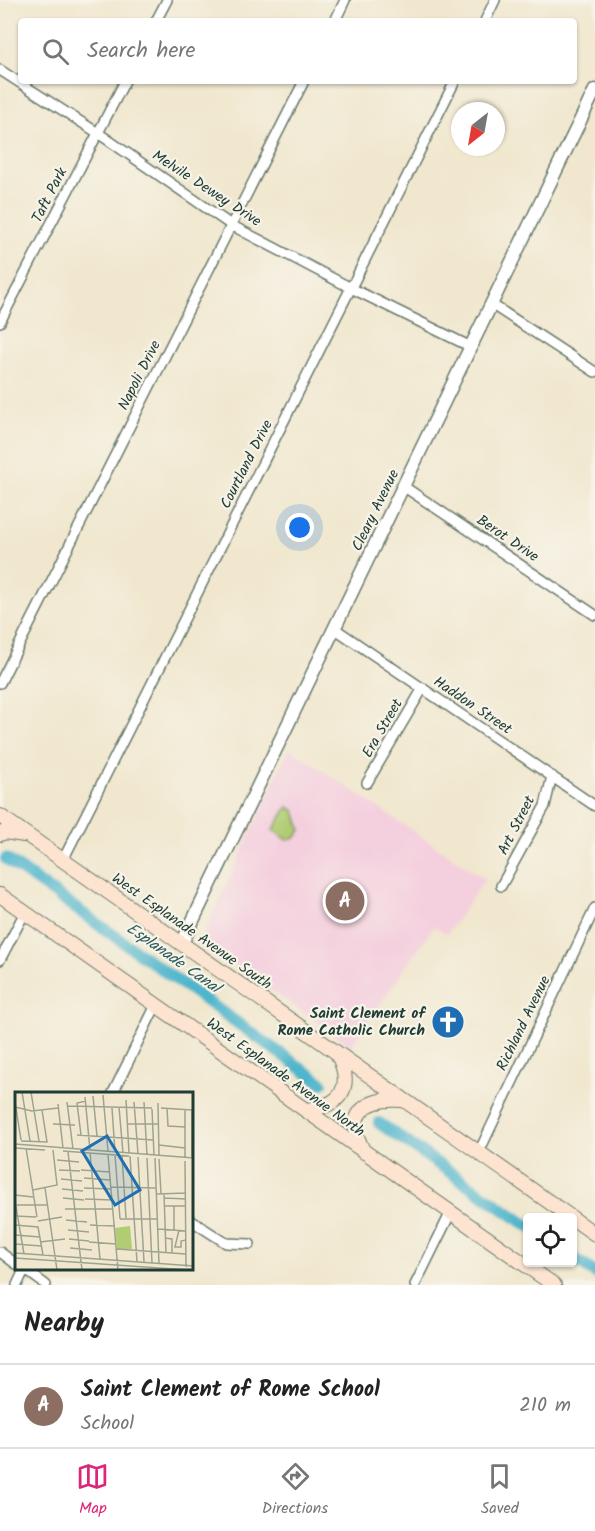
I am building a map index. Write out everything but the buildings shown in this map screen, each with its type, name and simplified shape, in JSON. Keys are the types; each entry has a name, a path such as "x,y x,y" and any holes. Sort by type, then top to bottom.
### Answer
{"main road":[{"name":"West Esplanade Avenue South","path":"0,816 565,1213"},
{"path":"0,834 5,832 29,836"},
{"name":"West Esplanade Avenue North","path":"0,895 554,1285"},
{"path":"306,1110 323,1108 333,1103 340,1095 345,1081 344,1066 338,1053"},
{"path":"365,1154 357,1139 356,1127 357,1118 364,1107 374,1101 404,1100"},
{"name":"West Esplanade Avenue South","path":"577,1221 595,1234"}],"street":[{"path":"158,18 167,0"},
{"path":"336,18 345,0"},
{"path":"486,18 495,0"},
{"name":"Melvile Dewey Drive","path":"0,70 18,82"},
{"name":"Melvile Dewey Drive","path":"22,84 98,133 231,225 471,347"},
{"name":"Taft Park","path":"0,322 123,84"},
{"name":"Napoli Drive","path":"0,683 302,84"},
{"name":"Courtland Drive","path":"63,860 453,84"},
{"name":"Cleary Avenue","path":"182,943 491,304 591,110 595,90"},
{"path":"491,304 595,372"},
{"name":"Berot Drive","path":"403,486 595,615"},
{"name":"Haddon Street","path":"334,628 595,806"},
{"name":"Era Street","path":"367,783 423,688"},
{"name":"Art Street","path":"501,886 545,806 552,776"},
{"name":"Richland Avenue","path":"479,1152 595,908"},
{"path":"0,960 25,912"},
{"path":"113,1092 156,1005"},
{"path":"415,1285 451,1212"},
{"path":"194,1222 226,1243 250,1244"},
{"path":"0,1252 15,1263"},
{"path":"17,1285 21,1270"},
{"path":"25,1270 46,1285"}],"shaded area":[{"path":"289,748 485,879 447,934 434,926 351,1046 201,941"}],"green space":[{"path":"288,807 295,811 301,830 295,838 288,840 273,830"}],"waterway":[{"name":"Esplanade Canal","path":"6,859 322,1083"},
{"name":"Esplanade Canal","path":"379,1123 523,1223"},
{"name":"Esplanade Canal","path":"577,1260 595,1273"}],"place":[{"name":"Saint Clement of Rome School","path":"345,901"},
{"name":"Saint Clement of Rome Catholic Church","path":"448,1022"}]}
